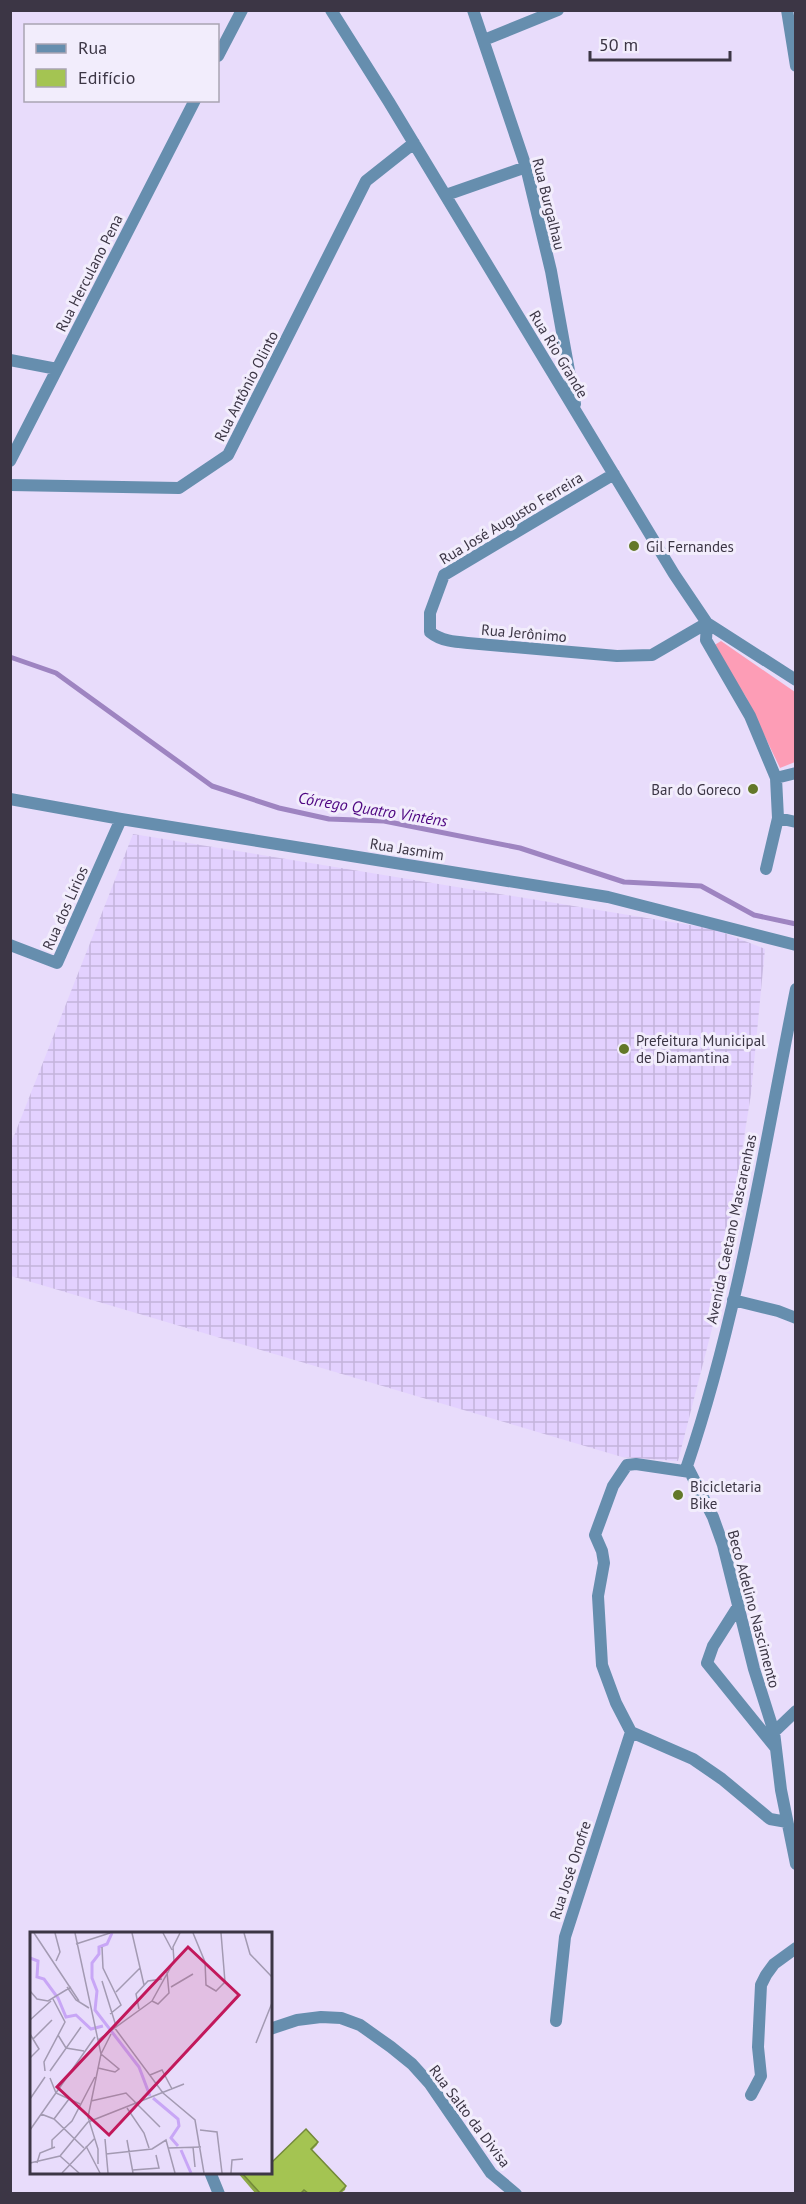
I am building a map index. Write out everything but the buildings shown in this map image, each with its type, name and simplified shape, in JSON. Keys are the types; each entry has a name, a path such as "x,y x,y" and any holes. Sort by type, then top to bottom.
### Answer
{"street":[{"path":"219,54 242,10"},
{"name":"Rua Rio Grande","path":"331,10 706,623 795,680"},
{"name":"Rua Burgalhau","path":"473,10 526,168 551,271 576,410"},
{"path":"484,40 558,10"},
{"path":"787,10 795,66"},
{"name":"Rua Herculano Pena","path":"10,460 194,102"},
{"name":"Rua Antônio Olinto","path":"10,484 178,488 228,455 366,181 414,143"},
{"path":"446,195 526,168"},
{"path":"10,360 57,369"},
{"name":"Rua José Augusto Ferreira","path":"430,632 430,614 444,574 614,474"},
{"path":"706,623 706,640 750,716 776,778 778,819 766,869"},
{"name":"Rua Jerônimo","path":"430,632 434,636 450,641 617,656 652,655 706,623"},
{"path":"776,778 795,773"},
{"name":"Rua Jasmim","path":"10,799 608,897 795,945"},
{"name":"Rua dos Lírios","path":"10,945 57,963 121,819"},
{"path":"778,819 795,822"},
{"name":"Avenida Caetano Mascarenhas","path":"690,1472 687,1466 733,1300 795,989"},
{"path":"733,1300 778,1311 795,1318"},
{"path":"690,1472 636,1464 627,1465 613,1486 595,1535 604,1563 598,1596 602,1665 616,1703 632,1732 693,1759 722,1779 770,1819 787,1822"},
{"name":"Beco Adelino Nascimento","path":"690,1472 713,1517 723,1545 754,1669 774,1732 795,1864"},
{"path":"739,1605 713,1646 707,1663 775,1747"},
{"path":"774,1732 795,1711"},
{"name":"Rua José Onofre","path":"556,2021 565,1937 632,1732"},
{"path":"751,2095 761,2076 758,2047 761,1985 774,1964 795,1948"},
{"name":"Rua Salto da Divisa","path":"272,2028 297,2020 321,2017 341,2018 360,2025 412,2064 430,2084 491,2173 516,2193"},
{"path":"211,2174 219,2193"}],"shaded area":[{"path":"721,641 795,692 795,762 780,768 746,697 713,646"},
{"path":"133,834 714,929 765,949 751,1094 716,1313 678,1461 622,1457 11,1276 10,1146"}],"waterway":[{"name":"Córrego Quatro Vinténs","path":"10,657 56,673 212,786 279,808 329,819 384,821 520,848 624,882 701,886 754,915 796,924"}],"place":[{"name":"Gil Fernandes","path":"634,546"},
{"name":"Bar do Goreco","path":"753,789"},
{"name":"Prefeitura Municipal de Diamantina","path":"624,1049"},
{"name":"Bicicletaria Bike","path":"678,1495"}]}
